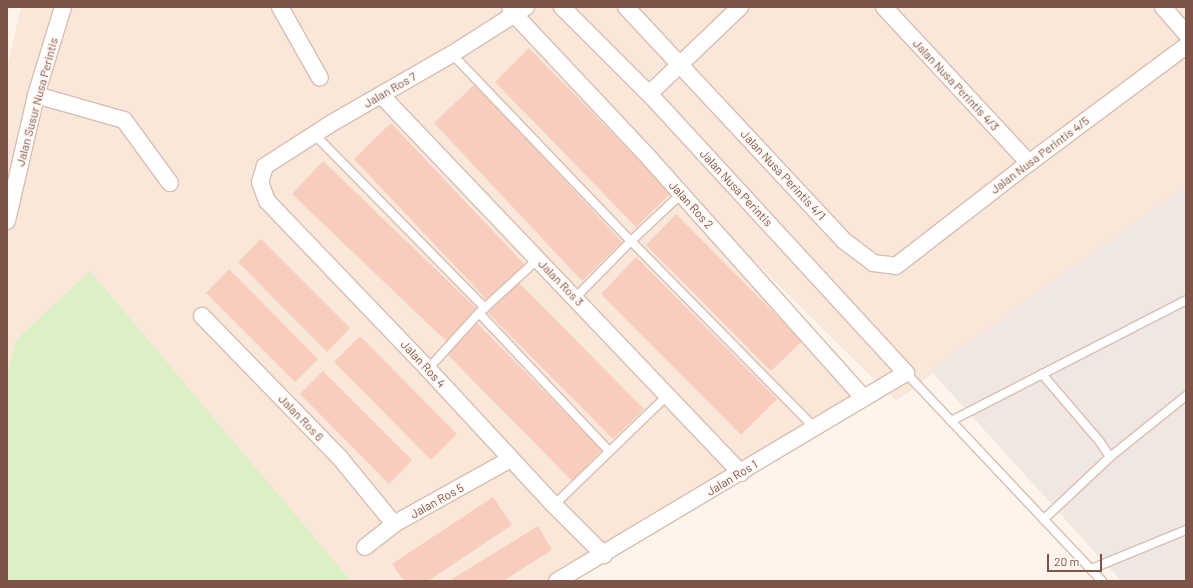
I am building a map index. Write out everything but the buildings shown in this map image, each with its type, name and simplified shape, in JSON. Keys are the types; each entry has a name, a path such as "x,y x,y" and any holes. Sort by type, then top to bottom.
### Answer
{"street":[{"name":"Jalan Susur Nusa Perintis","path":"7,221 36,95 63,7"},
{"path":"280,7 320,78"},
{"name":"Jalan Nusa Perintis","path":"562,7 649,94 906,373"},
{"name":"Jalan Nusa Perintis 4/1","path":"626,7 843,240 873,264 896,266"},
{"path":"649,94 740,7"},
{"name":"Jalan Nusa Perintis 4/3","path":"884,7 1028,163"},
{"path":"1163,7 1186,33"},
{"name":"Jalan Ros 7","path":"265,166 314,134 452,54 517,10"},
{"name":"Jalan Ros 2","path":"517,10 864,398"},
{"name":"Jalan Nusa Perintis 4/5","path":"896,266 1028,163 1186,46"},
{"path":"36,95 124,120 170,183"},
{"name":"Jalan Ros 3","path":"381,95 741,472"},
{"name":"Jalan Ros 4","path":"265,166 260,182 267,201 428,369 554,505 604,555"},
{"name":"Jalan Ros 6","path":"202,316 340,458 394,524"},
{"name":"Jalan Ros 1","path":"557,581 604,555 906,373"},
{"name":"Jalan Ros 5","path":"365,547 394,524 511,459"}],"lane":[{"path":"452,54 631,241 814,428"},
{"path":"314,134 482,311 609,451"},
{"path":"575,298 631,241 681,194"},
{"path":"428,369 482,311 538,259"},
{"path":"952,421 1186,300"},
{"path":"906,373 1102,581"},
{"path":"1042,374 1100,442 1110,456"},
{"path":"554,505 668,396"},
{"path":"1044,519 1110,456 1186,396"},
{"path":"1091,569 1186,530"}],"shaded area":[{"path":"21,7 1186,7 1186,188 896,401 657,165 864,398 553,581 7,581 7,68"},
{"path":"1186,186 1186,581 1121,581 930,370"}],"green space":[{"path":"90,271 351,581 7,581 7,375 16,340"}]}
